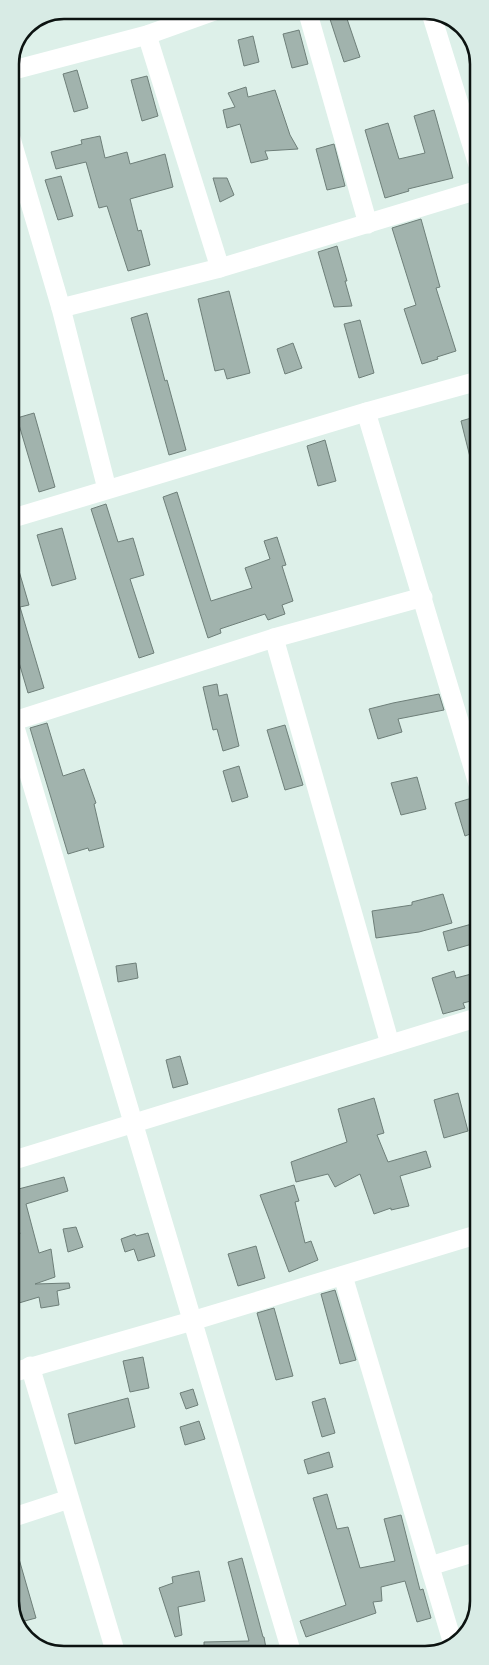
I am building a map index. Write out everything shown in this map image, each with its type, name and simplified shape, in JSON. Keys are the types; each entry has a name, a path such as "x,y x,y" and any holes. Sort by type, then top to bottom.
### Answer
{"street":[{"path":"19,69 147,36 193,19"},
{"path":"310,19 368,224"},
{"path":"434,20 470,122"},
{"path":"147,36 220,268"},
{"path":"19,166 61,308 107,489"},
{"path":"61,308 220,268 470,192"},
{"path":"19,516 366,412 470,383"},
{"path":"366,412 470,757"},
{"path":"19,717 274,638 423,597"},
{"path":"274,638 390,1044"},
{"path":"19,746 290,1646"},
{"path":"19,1158 470,1020"},
{"path":"19,1369 192,1321 470,1237"},
{"path":"343,1276 451,1638"},
{"path":"30,1366 114,1646"},
{"path":"19,1515 69,1499"},
{"path":"430,1566 470,1554"}],"building":[{"path":"330,19 347,19 360,57 344,62"},
{"path":"299,30 308,64 292,68 283,34"},
{"path":"253,36 259,62 244,66 238,40"},
{"path":"77,70 88,108 74,112 63,74"},
{"path":"147,76 158,116 142,121 131,80"},
{"path":"246,87 248,97 275,90 290,135 298,149 265,151 268,159 251,163 240,124 227,128 223,110 235,107 228,93"},
{"path":"434,110 453,178 408,189 409,191 385,198 365,130 388,123 399,159 425,153 414,116"},
{"path":"100,136 105,158 127,152 130,164 165,154 173,187 130,199 138,231 141,230 150,265 128,271 107,206 99,208 86,162 56,169 51,152 82,144 81,140"},
{"path":"334,144 345,186 327,190 316,149"},
{"path":"61,176 73,216 58,220 45,180"},
{"path":"213,178 227,178 234,195 220,202"},
{"path":"421,219 440,287 436,288 456,351 422,364 404,309 416,305 392,228"},
{"path":"337,246 352,306 334,307 318,252"},
{"path":"229,291 250,373 227,379 224,369 215,371 198,299"},
{"path":"147,313 186,450 169,455 131,318"},
{"path":"360,320 374,373 359,378 344,324"},
{"path":"293,343 302,368 285,374 277,349"},
{"path":"34,413 55,487 39,492 19,425 19,417"},
{"path":"470,418 470,457 461,421"},
{"path":"325,440 336,481 318,486 307,446"},
{"path":"177,492 211,601 252,588 245,568 270,559 264,541 277,537 286,565 282,566 293,601 282,605 285,614 268,620 265,614 220,629 221,633 208,638 163,497"},
{"path":"106,504 118,542 133,538 144,575 130,579 154,653 139,658 91,509"},
{"path":"62,528 76,579 52,586 37,535"},
{"path":"19,571 29,605 20,607 44,688 28,693 19,662"},
{"path":"217,684 219,696 227,694 239,746 223,751 217,729 213,730 203,687"},
{"path":"439,694 444,710 398,719 402,732 378,739 369,709"},
{"path":"47,723 63,776 84,769 96,803 94,804 104,847 89,851 88,848 68,854 30,728"},
{"path":"285,725 303,785 285,790 267,730"},
{"path":"239,766 248,797 232,802 223,771"},
{"path":"417,777 426,809 401,815 391,783"},
{"path":"470,799 470,834 465,836 455,803"},
{"path":"443,894 452,923 419,932 376,938 372,911 412,905 412,902"},
{"path":"470,924 470,945 448,951 443,932"},
{"path":"136,963 138,978 118,982 116,966"},
{"path":"454,971 456,978 470,974 470,1001 463,1003 465,1008 443,1014 432,978"},
{"path":"180,1056 188,1084 173,1088 166,1060"},
{"path":"458,1093 468,1131 444,1138 434,1100"},
{"path":"374,1098 384,1133 377,1135 388,1162 426,1151 431,1167 400,1176 409,1206 391,1210 391,1208 374,1214 360,1174 335,1187 328,1174 296,1182 291,1162 347,1142 338,1109"},
{"path":"64,1177 68,1191 26,1204 39,1253 51,1249 55,1277 35,1284 69,1283 70,1288 57,1291 59,1305 41,1308 39,1297 19,1303 19,1189"},
{"path":"294,1185 299,1201 295,1202 305,1243 311,1241 318,1260 289,1272 260,1195"},
{"path":"76,1227 83,1247 68,1252 63,1229"},
{"path":"148,1233 155,1256 138,1261 134,1249 125,1252 121,1239 135,1234 136,1236"},
{"path":"256,1246 265,1278 238,1286 228,1254"},
{"path":"335,1290 356,1360 340,1364 321,1294"},
{"path":"274,1308 293,1376 276,1380 257,1313"},
{"path":"143,1357 149,1388 130,1392 123,1361"},
{"path":"193,1389 198,1405 186,1409 180,1393"},
{"path":"128,1398 135,1427 75,1444 68,1414"},
{"path":"325,1398 335,1433 322,1437 312,1402"},
{"path":"199,1421 205,1439 185,1445 180,1427"},
{"path":"329,1452 333,1467 308,1474 304,1460"},
{"path":"327,1494 337,1529 348,1527 360,1568 395,1561 384,1519 401,1515 420,1590 423,1589 431,1618 417,1622 405,1581 381,1587 382,1601 373,1602 376,1613 306,1637 300,1621 346,1605 313,1498"},
{"path":"242,1558 266,1646 204,1646 204,1642 249,1641 228,1562"},
{"path":"19,1559 36,1618 24,1621 22,1618 19,1601"},
{"path":"199,1571 205,1601 178,1607 182,1635 175,1637 159,1588 173,1583 172,1577"}]}
